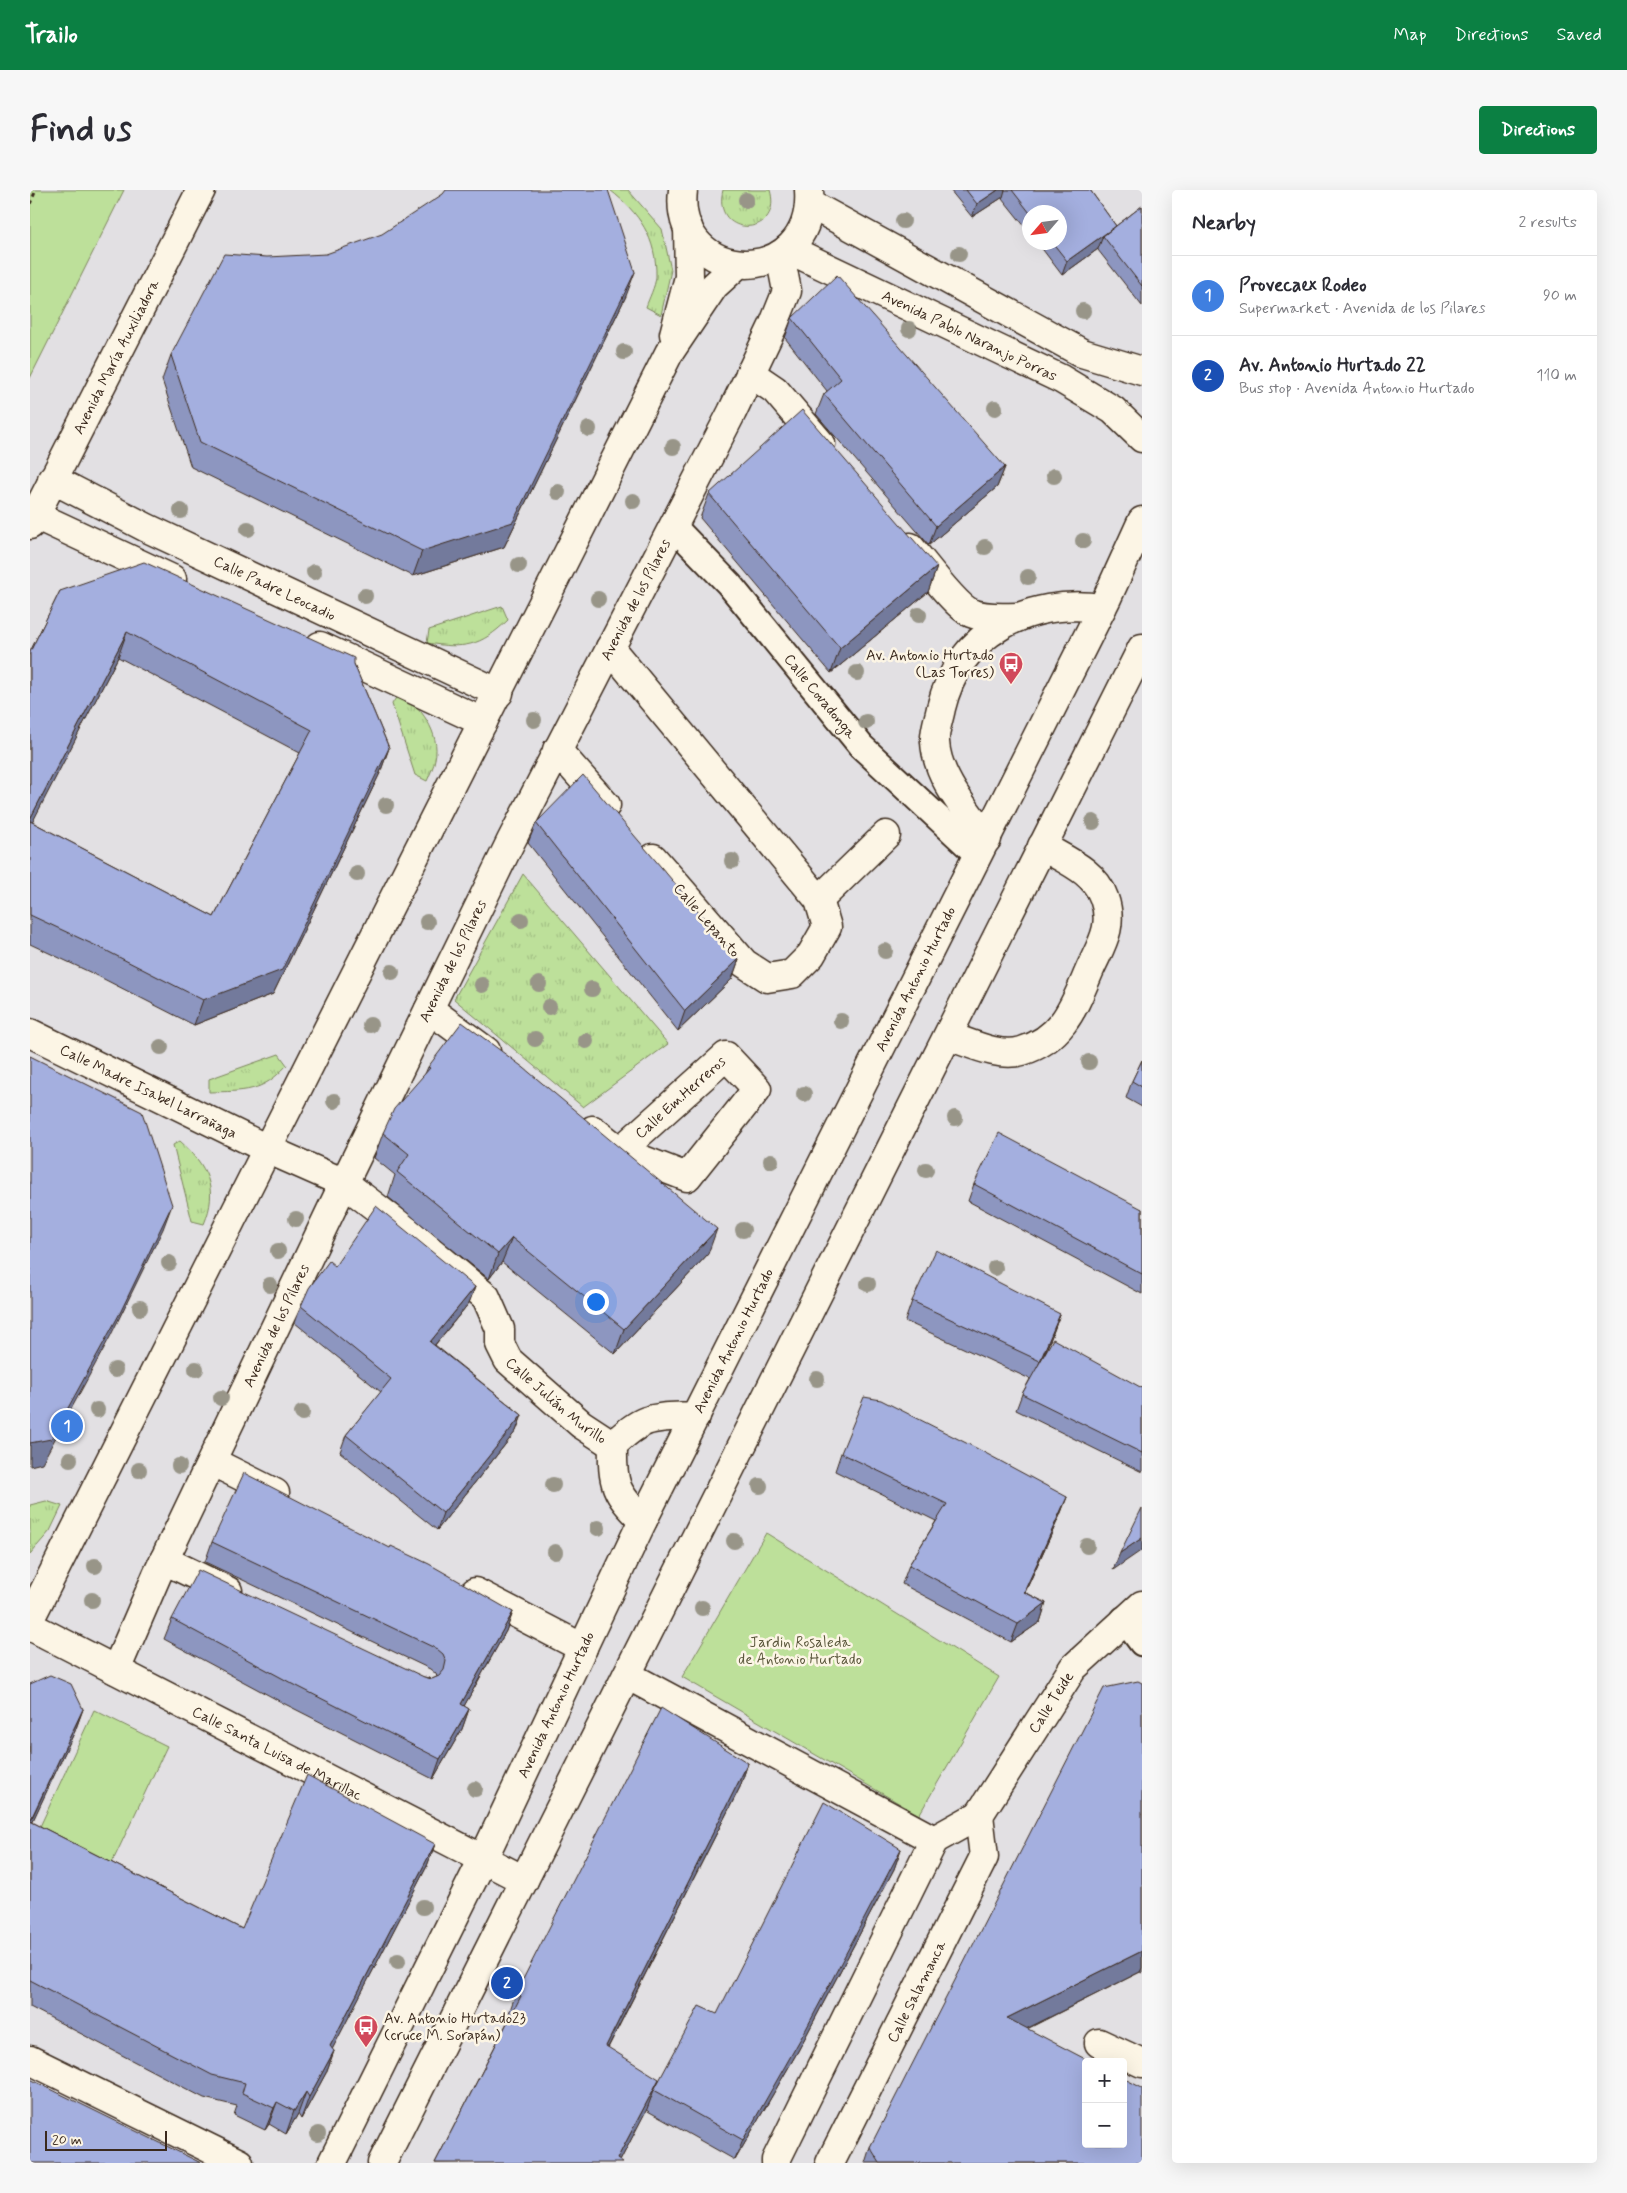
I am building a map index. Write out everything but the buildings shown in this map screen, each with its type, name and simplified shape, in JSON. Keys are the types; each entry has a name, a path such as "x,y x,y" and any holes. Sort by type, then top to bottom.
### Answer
{"street":[{"name":"Avenida María Auxiliadora","path":"32,520 201,190"},
{"path":"678,192 688,227 700,245 708,252 727,262 737,265 760,263 784,252 802,233 810,197 1082,353 1142,371"},
{"path":"669,353 689,276 688,227"},
{"name":"Avenida de los Pilares","path":"116,1670 164,1560 213,1462 344,1183 429,1009 557,750 673,526 773,326 787,291 784,252"},
{"name":"Avenida Pablo Naranjo Porras","path":"784,252 1061,379 1113,410 1142,438"},
{"path":"30,1619 483,722 499,694 541,604 669,353 714,286 737,265"},
{"path":"750,373 775,390 839,465"},
{"name":"Calle Padre Leocadio","path":"52,479 147,528 499,694"},
{"path":"32,520 197,590"},
{"name":"Avenida Antonio Hurtado","path":"332,2163 483,1859 644,1520 1102,608 1142,522"},
{"path":"891,525 956,601 970,613 984,617 1018,617"},
{"name":"Calle Covadonga","path":"673,526 728,584 861,746 982,847"},
{"path":"982,847 939,763 935,742 944,694 954,672 970,650 981,640 1018,617 1034,612 1076,605 1102,608"},
{"path":"295,635 483,722"},
{"name":"Calle Lepanto","path":"557,750 744,963 767,978 792,974 811,955 827,927 819,900 610,648"},
{"path":"382,2163 1142,648"},
{"path":"819,900 886,836"},
{"path":"948,1036 1001,1052 1021,1052 1049,1038 1073,1011 1104,944 1108,918 1106,905 1091,875 1042,846"},
{"path":"429,1009 509,1068"},
{"name":"Calle Madre Isabel Larrañaga","path":"30,1033 267,1149 344,1183"},
{"name":"Calle Em.Herreros","path":"573,1115 620,1151 687,1177 757,1089 726,1056 620,1151"},
{"name":"Calle Julián Murillo","path":"344,1183 407,1231 486,1297 500,1329 500,1344 508,1360 580,1424 613,1445"},
{"path":"644,1520 623,1501 612,1472 613,1445 642,1421 696,1416"},
{"path":"213,1462 298,1504"},
{"path":"164,1560 254,1603"},
{"path":"455,1583 583,1648"},
{"path":"1133,1612 1142,1643"},
{"name":"Calle Teide","path":"979,1815 1072,1668 1133,1612"},
{"name":"Calle Santa Luisa de Marillac","path":"30,1626 524,1880"},
{"path":"627,1675 934,1840"},
{"path":"776,2163 934,1840 979,1815"},
{"name":"Calle Salamanca","path":"830,2163 984,1857 979,1815"},
{"path":"1099,2043 1142,2063"},
{"path":"30,2060 239,2163"}],"path":[{"path":"30,204 36,190"}],"green space":[{"path":"30,190 124,190 30,378"},
{"path":"610,190 628,190 662,229 671,270 661,315 646,307 656,277 656,263 650,238 638,217"},
{"path":"723,190 770,190 772,206 767,217 758,224 747,226 736,224 727,217 722,206"},
{"path":"502,606 508,620 480,641 451,646 427,643 429,630"},
{"path":"399,693 414,704 432,730 436,749 433,767 427,781 415,775 392,704"},
{"path":"523,874 668,1044 583,1107 454,999"},
{"path":"279,1054 287,1065 261,1086 252,1089 209,1092 209,1079"},
{"path":"180,1141 197,1159 208,1178 210,1200 204,1224 192,1221 173,1145"},
{"path":"46,1501 62,1506 50,1531 30,1554 30,1505"},
{"name":"Jardin Rosaleda de Antonio Hurtado","path":"766,1533 999,1677 919,1815 682,1677"},
{"path":"94,1710 167,1746 103,1882 31,1846"}],"place":[{"name":"Av. Antonio Hurtado (Las Torres)","path":"1011,685"},
{"name":"Provecaex Rodeo","path":"67,1426"},
{"name":"Av. Antonio Hurtado 22","path":"507,1983"},
{"name":"Av. Antonio Hurtado23 (cruce M. Sorapán)","path":"366,2048"}]}
